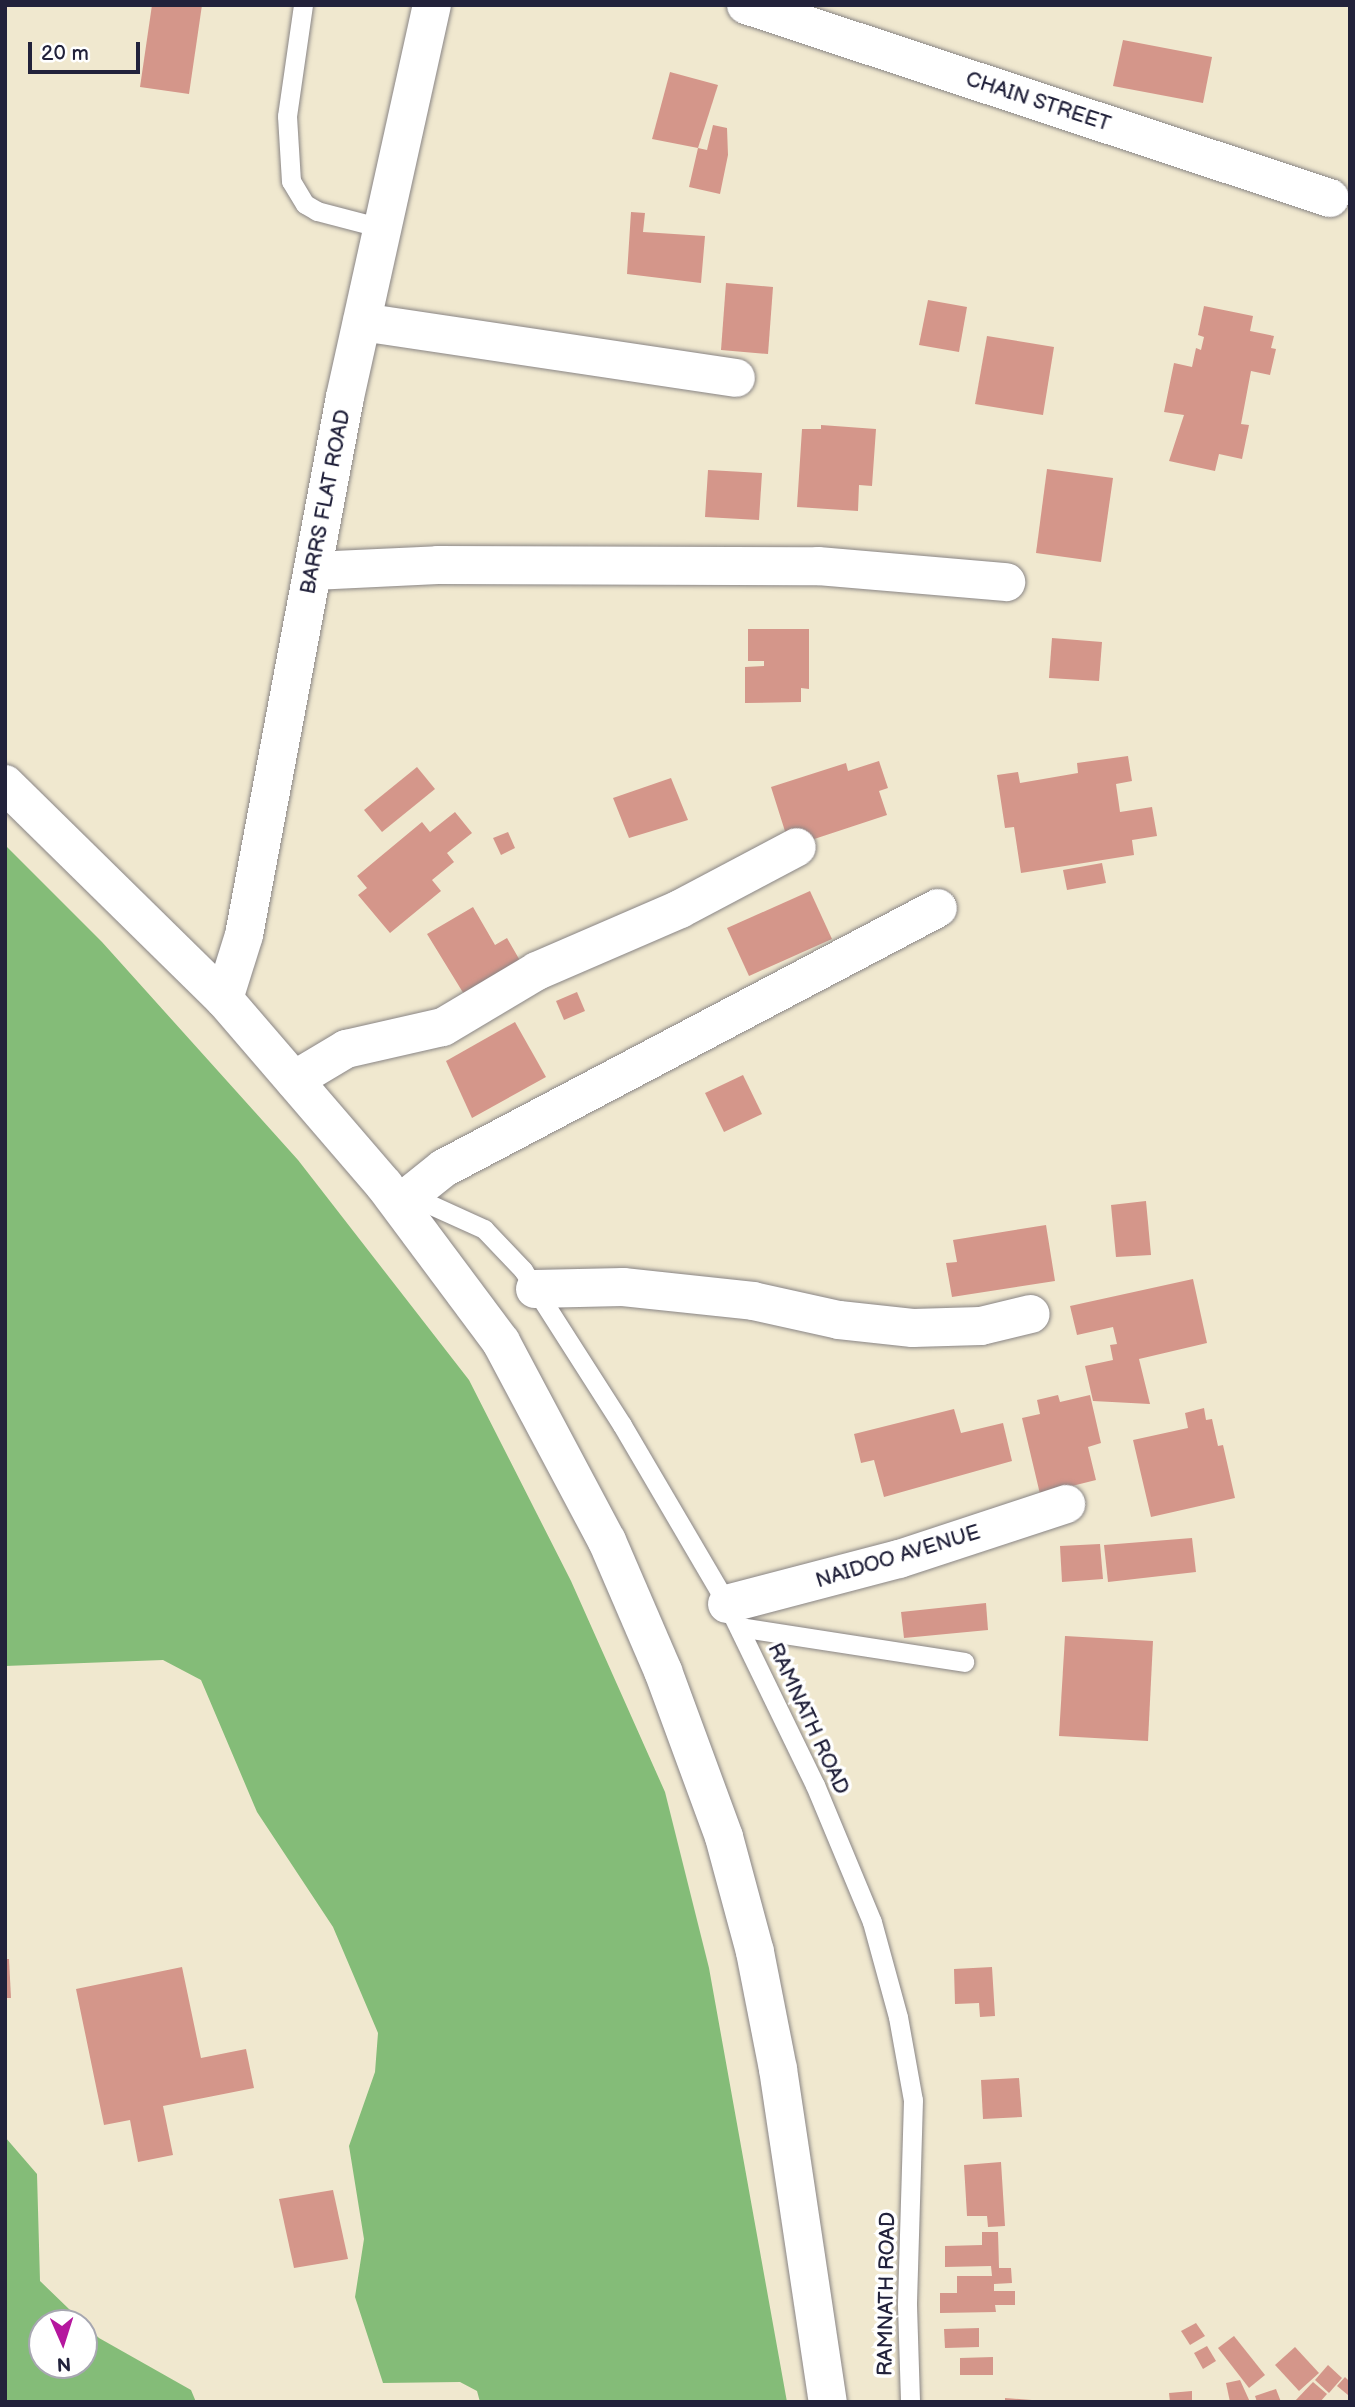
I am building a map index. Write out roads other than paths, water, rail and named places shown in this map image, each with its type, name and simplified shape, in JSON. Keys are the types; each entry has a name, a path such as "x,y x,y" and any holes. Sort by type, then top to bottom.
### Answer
{"street":[{"name":"BARRS FLAT ROAD","path":"225,999 244,935 362,321 432,5"},
{"name":"CHAIN STREET","path":"746,5 1330,198"},
{"path":"362,321 736,378"},
{"path":"313,571 438,565 818,566 1006,583"},
{"path":"5,784 225,999 294,1080 397,1190 501,1342 607,1541 682,1722 724,1837 755,1952 828,2402"},
{"path":"294,1080 346,1049 443,1027 537,971 680,909 797,848"},
{"path":"397,1190 444,1168 938,908"},
{"path":"535,1289 584,1286 662,1291 753,1301 839,1320 913,1328 981,1326 1031,1314"},
{"name":"NAIDOO AVENUE","path":"733,1615 1066,1504"}],"lane":[{"path":"303,5 287,116 291,181 305,204 317,211 382,228"},
{"name":"RAMNATH ROAD","path":"397,1190 484,1229 535,1289 622,1425 733,1615 815,1785 867,1910 898,2017 913,2100 907,2305 910,2402"},
{"path":"733,1615 964,1661"}]}
